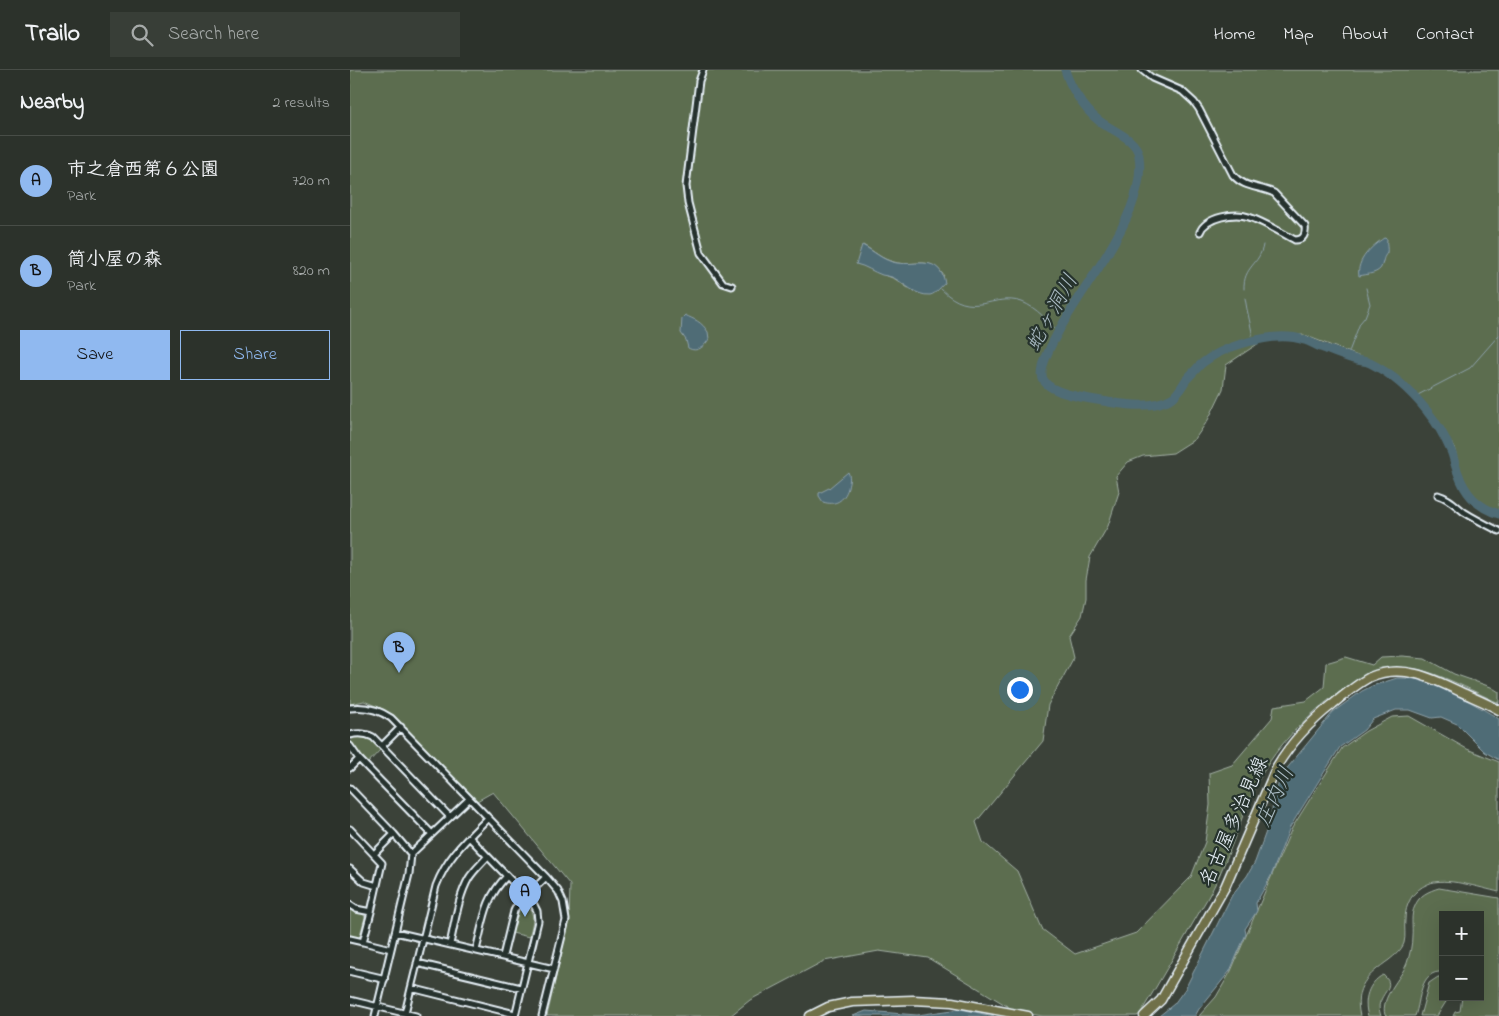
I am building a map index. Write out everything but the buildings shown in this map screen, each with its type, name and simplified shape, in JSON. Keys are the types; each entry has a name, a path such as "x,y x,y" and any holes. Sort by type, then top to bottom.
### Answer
{"main road":[{"name":"名古屋多治見線","path":"1144,1016 1161,1000 1225,887 1270,781 1283,756 1292,742 1317,717 1360,683 1371,677 1405,671 1423,675 1499,710"},
{"path":"810,1016 828,1007 852,1002 912,1000 952,1002 1028,1016"}],"street":[{"path":"703,70 699,81 686,186 688,203 701,253 723,283 732,286"},
{"path":"1142,70 1152,78 1176,87 1188,96 1199,109 1233,175 1247,186 1274,193 1305,226 1306,232 1304,237 1294,240 1250,217 1236,216 1213,219 1202,227 1200,232"},
{"path":"1438,495 1447,498 1479,522 1499,531"},
{"path":"350,708 362,707 382,712 401,727 558,891 565,910 566,920 542,1016"},
{"path":"382,746 401,727"},
{"path":"350,735 358,733 369,735 382,746 450,817"},
{"path":"350,746 359,759 432,834"},
{"path":"350,768 359,759"},
{"path":"350,788 411,854 410,874 376,1016"},
{"path":"411,854 469,798"},
{"path":"405,1013 440,876 449,859 488,818"},
{"path":"350,830 382,863 363,942"},
{"path":"374,854 394,834"},
{"path":"411,988 515,1015 538,921 537,911 533,903 469,837"},
{"path":"450,944 466,884 475,869 487,857"},
{"path":"350,869 364,882 376,886"},
{"path":"476,950 488,901 507,876"},
{"path":"503,956 516,907 546,877"},
{"path":"350,905 370,912"},
{"path":"395,932 554,969"},
{"path":"350,939 391,949"},
{"path":"417,962 522,988"},
{"path":"350,971 384,979"},
{"path":"350,1000 416,1016"}],"green space":[{"path":"350,70 1499,70 1499,512 1487,507 1463,481 1454,447 1433,414 1408,386 1376,363 1304,335 1271,335 1226,365 1223,389 1208,420 1195,439 1173,453 1143,456 1128,462 1116,476 1119,492 1108,526 1090,557 1086,580 1086,598 1082,616 1069,636 1074,657 1048,705 1043,741 976,822 983,842 1017,871 1042,929 1075,954 1136,933 1191,877 1205,842 1210,805 1209,773 1232,765 1272,718 1274,706 1306,701 1324,687 1326,663 1346,657 1372,665 1381,657 1425,658 1454,674 1491,687 1499,692 1499,703 1439,676 1415,669 1395,668 1379,671 1355,682 1315,711 1280,747 1262,774 1249,800 1213,888 1147,1003 1137,1016 1043,1016 1017,1012 928,958 879,951 824,961 750,1000 730,1016 547,1016 569,920 570,885 493,792 477,801 394,716 364,701 350,704","holes":["863,245 889,261 933,265 944,276 908,288 895,279 864,265 857,264"]},
{"path":"1409,716 1467,749 1499,762 1499,892 1443,881 1428,884 1418,890 1406,908 1403,946 1396,955 1369,977 1361,989 1358,1006 1360,1016 1199,1016 1216,997 1231,971 1292,828 1342,748 1366,731 1392,717"},
{"path":"360,736 371,740 381,749 367,764 351,741 354,737"},
{"path":"1439,888 1499,898 1499,1016 1453,1016 1455,1012 1460,1011 1461,1001 1484,1001 1484,911 1439,911 1439,972 1429,976 1425,981 1415,1016 1385,1015 1385,1002 1404,969 1409,956 1412,943 1413,909 1422,896"},
{"path":"521,903 526,903 532,915 529,937 512,933"},
{"path":"350,909 363,913 365,917 359,939 350,937"},
{"path":"1383,975 1389,985 1379,1004 1381,1016 1368,1016 1366,1004 1368,992 1370,987"},
{"path":"1439,977 1439,1001 1446,1001 1437,1016 1420,1016 1429,983"}],"water":[{"path":"1384,238 1387,239 1387,253 1381,268 1373,273 1359,276 1362,259 1370,249"},
{"path":"862,245 892,262 905,264 926,263 932,265 938,268 945,283 930,295 915,292 890,276 882,275 856,264"},
{"path":"685,315 700,323 708,332 709,339 700,348 694,350 688,348 686,340 681,333 682,318"},
{"path":"848,472 848,488 844,496 835,503 823,502 819,493 829,488"},
{"name":"庄内川","path":"1397,678 1417,679 1440,687 1471,702 1499,719 1499,760 1485,752 1457,724 1441,717 1432,718 1410,710 1396,710 1373,719 1364,730 1340,747 1290,827 1271,876 1256,903 1257,911 1245,929 1246,934 1230,971 1195,1016 1159,1016 1174,1004 1185,989 1232,895 1255,862 1268,826 1280,777 1333,712 1362,691"},
{"path":"960,1009 994,1016 853,1016 866,1011 917,1015"}],"waterway":[{"name":"蛇ヶ洞川","path":"1065,70 1074,90 1088,110 1103,124 1133,144 1139,156 1140,169 1131,208 1119,233 1047,354 1043,369 1043,379 1047,384 1063,393 1092,399 1132,405 1157,404 1172,398 1199,366 1234,346 1278,337 1292,337 1304,340 1345,356 1370,363 1386,372 1408,390 1431,416 1440,430 1451,451 1461,481 1469,494 1479,504 1499,514"},
{"path":"1244,289 1246,275 1259,257 1263,245"},
{"path":"1347,357 1360,323 1365,317 1370,304 1366,288"},
{"path":"941,289 952,298 973,305 1001,300 1022,302 1037,311 1058,332"},
{"path":"1245,298 1253,341"},
{"path":"1414,397 1470,368 1499,335"}],"place":[{"name":"筒小屋の森","path":"399,673"},
{"name":"市之倉西第６公園","path":"525,917"}]}
